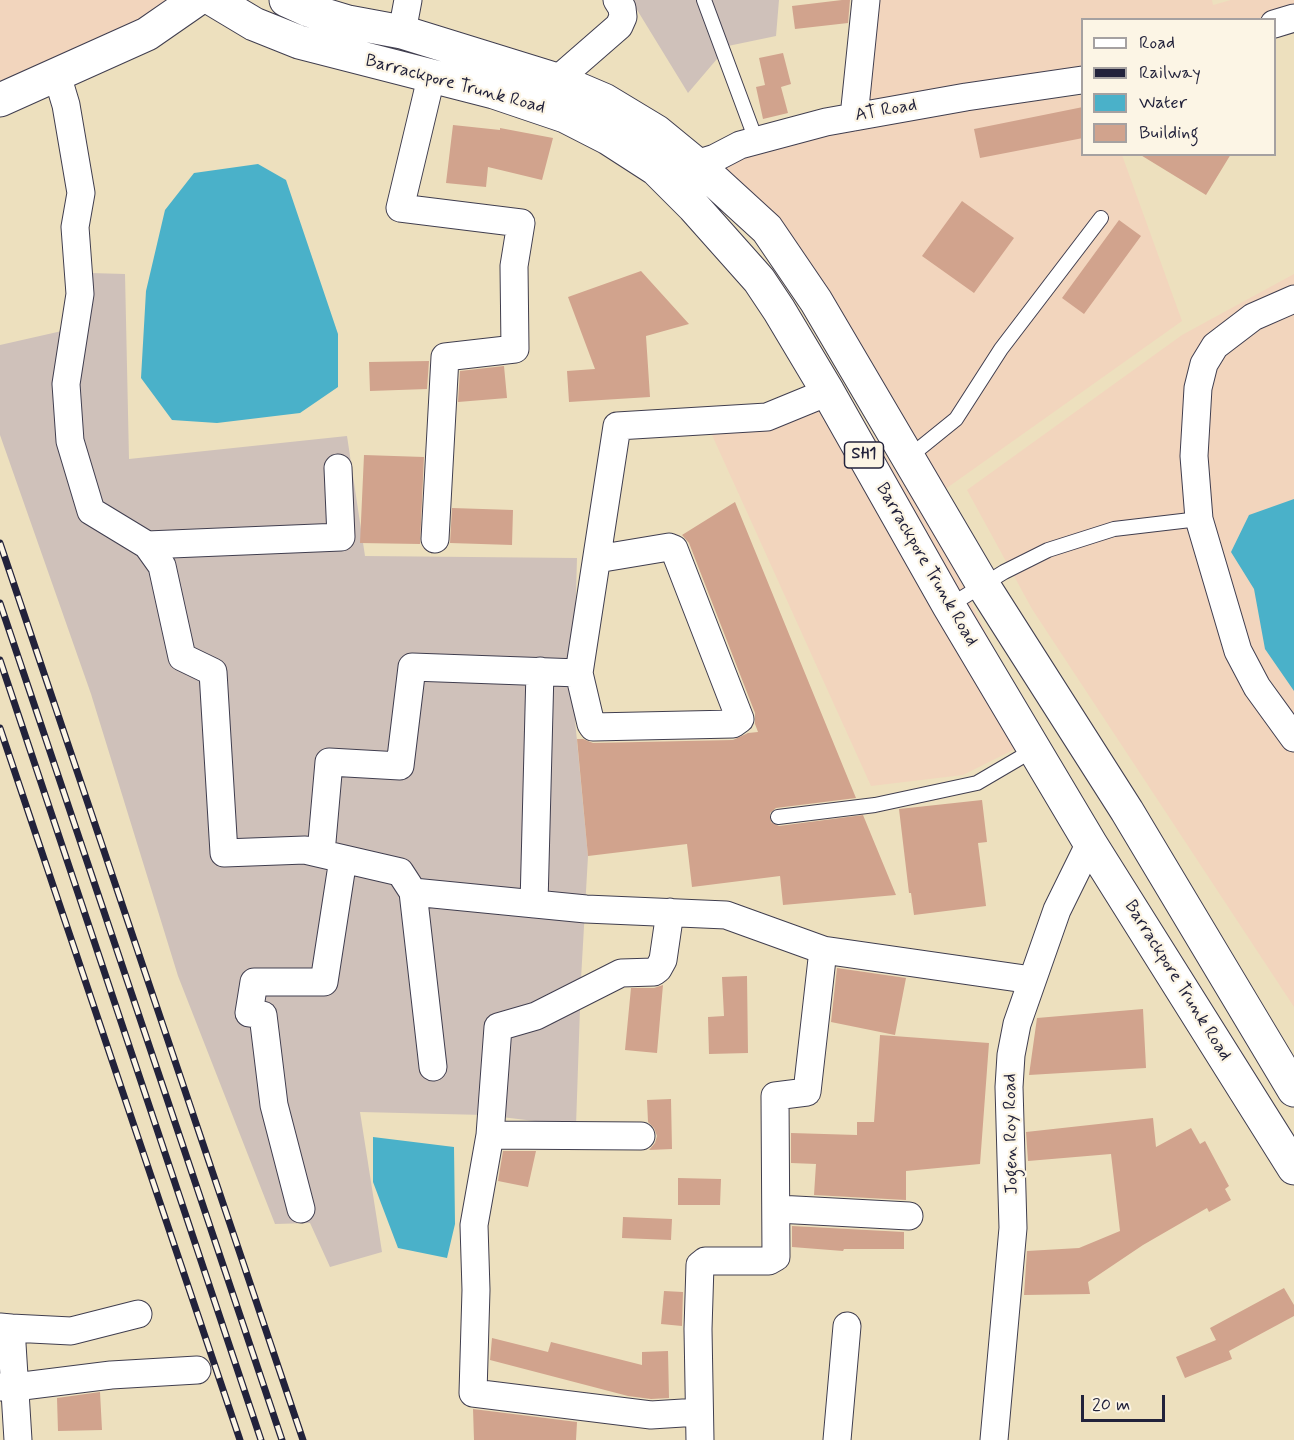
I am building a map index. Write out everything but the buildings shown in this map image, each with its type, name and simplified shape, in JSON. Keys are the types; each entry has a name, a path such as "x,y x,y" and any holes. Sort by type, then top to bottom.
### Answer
{"main road":[{"path":"0,100 147,34 196,0"},
{"name":"Barrackpore Trunk Road","path":"214,0 254,24 299,42 431,78 494,92 565,116 608,138 656,169 694,207 759,280 828,392 949,606 1090,843 1294,1168"},
{"name":"Barrackpore Trunk Road","path":"286,0 308,10 348,22 402,32 557,80 604,100 657,132 696,164 771,235 816,301 983,585 1127,811 1294,1090"}],"street":[{"path":"402,32 408,0"},
{"path":"557,80 619,26 623,17 622,8 617,0"},
{"path":"854,117 866,0"},
{"path":"1276,24 1294,18"},
{"path":"57,75 66,105 81,193 75,227 80,294 66,384 70,441 91,511 147,545 162,566 182,657 213,672 224,853 305,850 400,872 413,892 433,1067"},
{"path":"431,78 400,208 521,223 514,266 516,349 445,357 435,539"},
{"name":"AT Road","path":"696,164 715,158 740,145 826,122 966,97 1081,80"},
{"path":"1294,299 1253,317 1215,346 1204,363 1198,388 1194,423 1199,519 1238,651 1257,687 1294,738"},
{"path":"597,559 669,547 674,549 740,719 733,724 593,727 591,724 579,673 617,426 767,417 828,392"},
{"path":"147,545 341,537 338,468"},
{"path":"301,1209 274,1105 263,1015 249,1013 254,982 324,982 332,856 329,762 400,766 412,667 579,673"},
{"path":"534,904 540,671"},
{"name":"Jogen Roy Road","path":"994,1440 1013,1228 1009,1087 1011,1055 1017,1024 1057,910 1090,843"},
{"path":"413,892 586,909 726,915 823,950 1032,981"},
{"path":"670,912 660,967 654,972 621,973 536,1016 498,1027 490,1135 474,1225 477,1290 473,1393 651,1414 699,1412"},
{"path":"700,1440 698,1329 700,1265 705,1261 769,1261 775,1259 777,1209 775,1096 807,1092 823,950"},
{"path":"490,1135 641,1136"},
{"path":"777,1209 909,1216"},
{"path":"12,1434 6,1327 71,1331 138,1314"},
{"path":"837,1440 847,1326"},
{"path":"8,1387 111,1375 197,1370"}],"lane":[{"path":"704,0 756,140"},
{"path":"909,457 956,419 1001,349 1101,218"},
{"path":"949,606 1004,572 1048,550 1114,529 1199,519"},
{"path":"778,817 875,805 977,783 1035,749"}],"shaded area":[{"path":"0,0 172,0 86,50 0,88"},
{"path":"631,0 779,0 776,36 728,46 688,93"},
{"path":"871,0 1212,0 1213,5 1231,0 1294,0 1294,9 1262,18 1081,18 1081,66 861,109"},
{"path":"1081,95 1081,156 1122,156 1182,321 937,495 766,229 691,177 750,155 846,126"},
{"path":"90,273 125,274 129,459 347,436 365,556 577,558 573,699 588,856 576,1126 485,1115 360,1112 382,1252 330,1267 310,1223 275,1224 178,976 91,694 0,435 0,345 84,326"},
{"path":"1294,274 1294,1007 1032,609 967,490 1182,335"},
{"path":"850,398 950,559 1037,738 963,775 871,786 712,435"}],"water":[{"path":"258,164 286,180 338,334 338,387 300,413 217,423 172,420 141,378 146,291 165,210 194,173"},
{"path":"1294,499 1294,691 1265,649 1254,589 1231,552 1249,515"},
{"path":"373,1137 454,1147 455,1224 447,1258 398,1248 373,1182"}],"railway":[{"path":"0,543 303,1440"},
{"path":"0,603 282,1440"},
{"path":"0,660 261,1440"},
{"path":"0,728 240,1440"}]}
